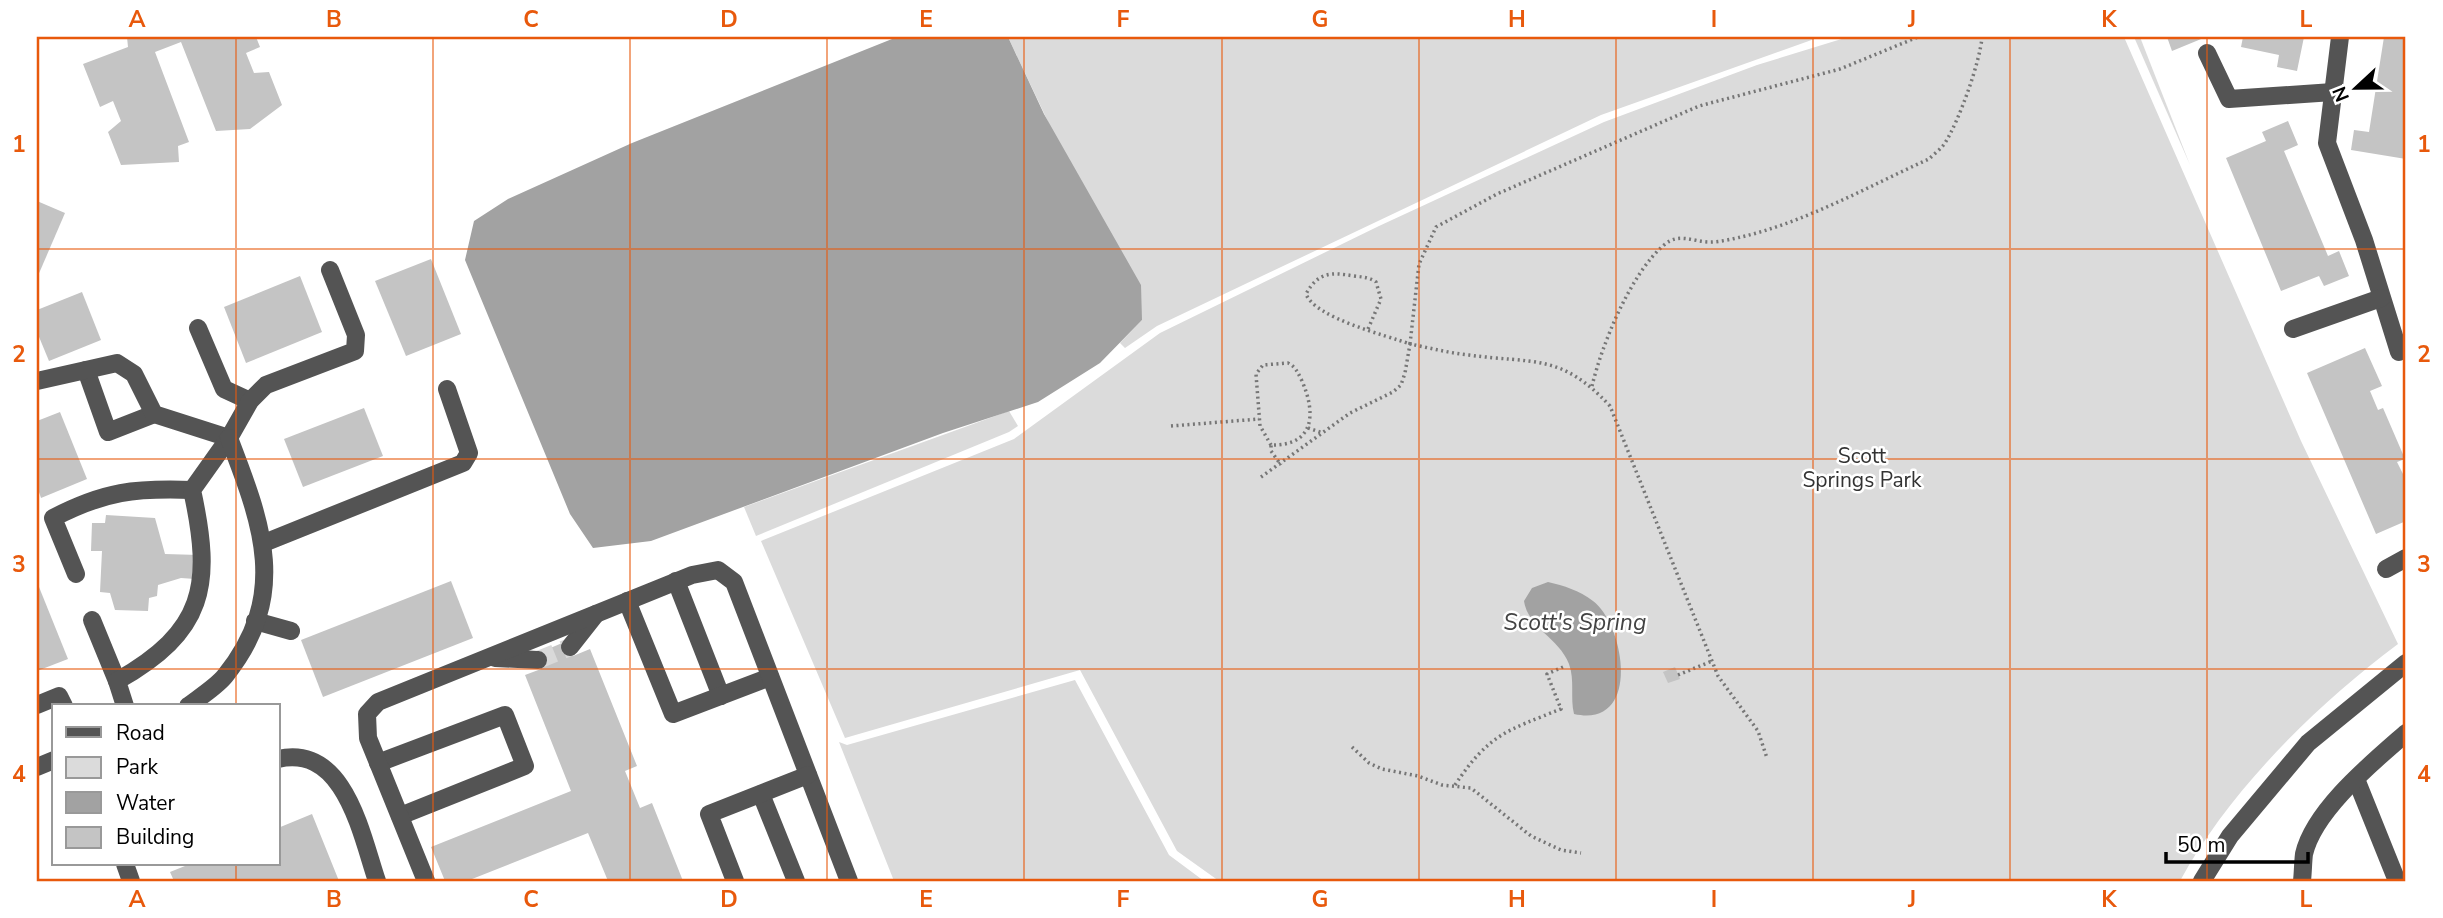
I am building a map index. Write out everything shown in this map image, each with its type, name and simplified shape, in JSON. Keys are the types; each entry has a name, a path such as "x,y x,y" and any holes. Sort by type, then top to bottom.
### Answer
{"street":[{"path":"2340,37 2327,143 2364,240 2381,298 2404,358"},
{"path":"2207,53 2229,100 2333,92"},
{"path":"117,681 174,642 195,609 204,572 200,525 192,490 229,438 250,401 266,385 355,351 356,335 330,270"},
{"path":"2293,329 2381,298"},
{"path":"198,328 224,389 250,401"},
{"path":"37,381 117,363 134,374 153,414"},
{"path":"86,370 108,432 153,414 229,438"},
{"path":"264,543 463,463 469,453 447,389"},
{"path":"190,704 224,677 249,640 265,591 264,543 256,506 229,438"},
{"path":"76,574 53,518 77,506 132,489 192,490"},
{"path":"2386,569 2406,558"},
{"path":"426,881 368,738 367,714 378,702 676,581 718,570 734,582 849,881"},
{"path":"676,581 721,696"},
{"path":"627,601 673,714 770,677"},
{"path":"570,648 597,613"},
{"path":"92,620 124,704"},
{"path":"255,621 291,631"},
{"path":"488,657 538,660"},
{"path":"2202,881 2230,836 2308,743 2406,663"},
{"path":"37,705 59,696 63,704"},
{"path":"378,764 505,715 525,766 400,816"},
{"path":"2302,881 2305,852 2316,828 2356,779 2406,733"},
{"path":"280,760 305,757 325,766 342,787 377,881"},
{"path":"735,881 709,814 808,775"},
{"path":"2356,779 2397,881"},
{"path":"761,794 796,881"}],"path":[{"path":"1261,477 1322,433 1401,385 1410,344 1419,264 1436,227 1497,194 1699,106 1840,69 1918,37"},
{"path":"1592,386 1598,363 1641,269 1666,243 1682,237 1708,242 1742,237 1785,223 1928,159 1944,145 1951,131 1981,54 1982,37"},
{"path":"1368,329 1381,299 1376,282 1336,272 1321,275 1312,283 1306,293 1315,307 1368,329 1410,344 1468,355 1538,360 1561,367 1592,386 1611,405 1718,676 1758,731 1767,758"},
{"path":"1271,444 1291,443 1308,428 1312,413 1299,374 1288,363 1263,365 1256,374 1259,419 1263,435 1271,444 1271,450 1281,465"},
{"path":"1171,426 1259,419"},
{"path":"1308,428 1322,433"},
{"path":"1678,675 1712,661"},
{"path":"1455,785 1490,741 1521,723 1560,709 1547,674 1563,667"},
{"path":"1352,747 1376,767 1442,785 1471,788 1531,836 1549,845 1581,853"}],"green space":[{"path":"1008,37 1820,37 1601,115 1157,326 1125,348 1120,343 1142,320"},
{"name":"Scott Springs Park","path":"1848,37 2124,37 2301,441 2398,644 2336,694 2277,752 2223,815 2180,881 1219,881 1177,851 1080,670 845,738 761,541 1014,439 1160,333 1379,226 1604,122 1757,65"},
{"path":"2134,37 2140,37 2190,165"},
{"path":"1009,411 1018,426 1009,432 756,536 744,507"},
{"path":"1075,680 1169,855 1204,881 894,881 839,742 847,745"}],"water":[{"path":"897,37 1008,37 1044,114 1141,285 1142,320 1100,363 1038,402 943,433 651,541 593,548 570,514 465,260 474,221 508,199 632,143"},
{"name":"Scott's Spring","path":"1548,582 1577,591 1593,601 1604,613 1613,631 1621,672 1618,691 1610,706 1596,714 1574,714 1569,664 1558,647 1531,619 1527,610 1524,601 1532,588"}],"building":[{"path":"127,37 256,37 260,47 246,53 254,73 269,72 282,105 250,129 216,131 181,42 155,52 189,142 178,146 179,162 121,165 108,132 121,121 113,101 100,107 83,64 128,47"},
{"path":"2167,37 2206,37 2172,51"},
{"path":"2243,37 2304,37 2297,71 2277,67 2279,55 2241,47"},
{"path":"2384,37 2406,37 2406,159 2351,150 2354,130 2369,132"},
{"path":"2288,121 2298,145 2284,151 2328,256 2339,251 2349,276 2324,286 2319,276 2281,291 2226,158 2266,141 2262,132"},
{"path":"37,201 65,213 37,278"},
{"path":"431,259 461,334 406,356 375,281"},
{"path":"300,276 322,332 246,363 224,307"},
{"path":"82,292 101,340 49,361 37,332 37,310"},
{"path":"2365,348 2382,386 2370,391 2378,410 2383,408 2405,459 2397,462 2406,480 2406,521 2376,534 2307,373"},
{"path":"364,408 383,456 303,487 284,439"},
{"path":"60,412 87,479 41,498 37,486 37,421"},
{"path":"106,515 155,518 165,554 199,555 195,579 181,578 158,585 157,596 149,598 148,611 115,610 110,593 100,592 102,551 91,551 92,523 105,523"},
{"path":"451,581 473,638 323,697 301,640"},
{"path":"37,582 68,659 37,671"},
{"path":"567,641 573,656 590,649 637,766 625,771 640,808 652,803 683,881 608,881 588,833 467,881 445,881 431,847 571,791 525,675 541,669 536,654"},
{"path":"1675,667 1680,679 1668,683 1663,672"},
{"path":"312,814 339,881 174,881 170,872 185,866 280,866 280,827"}],"tunnel":[{"path":"538,660 570,647"}]}
